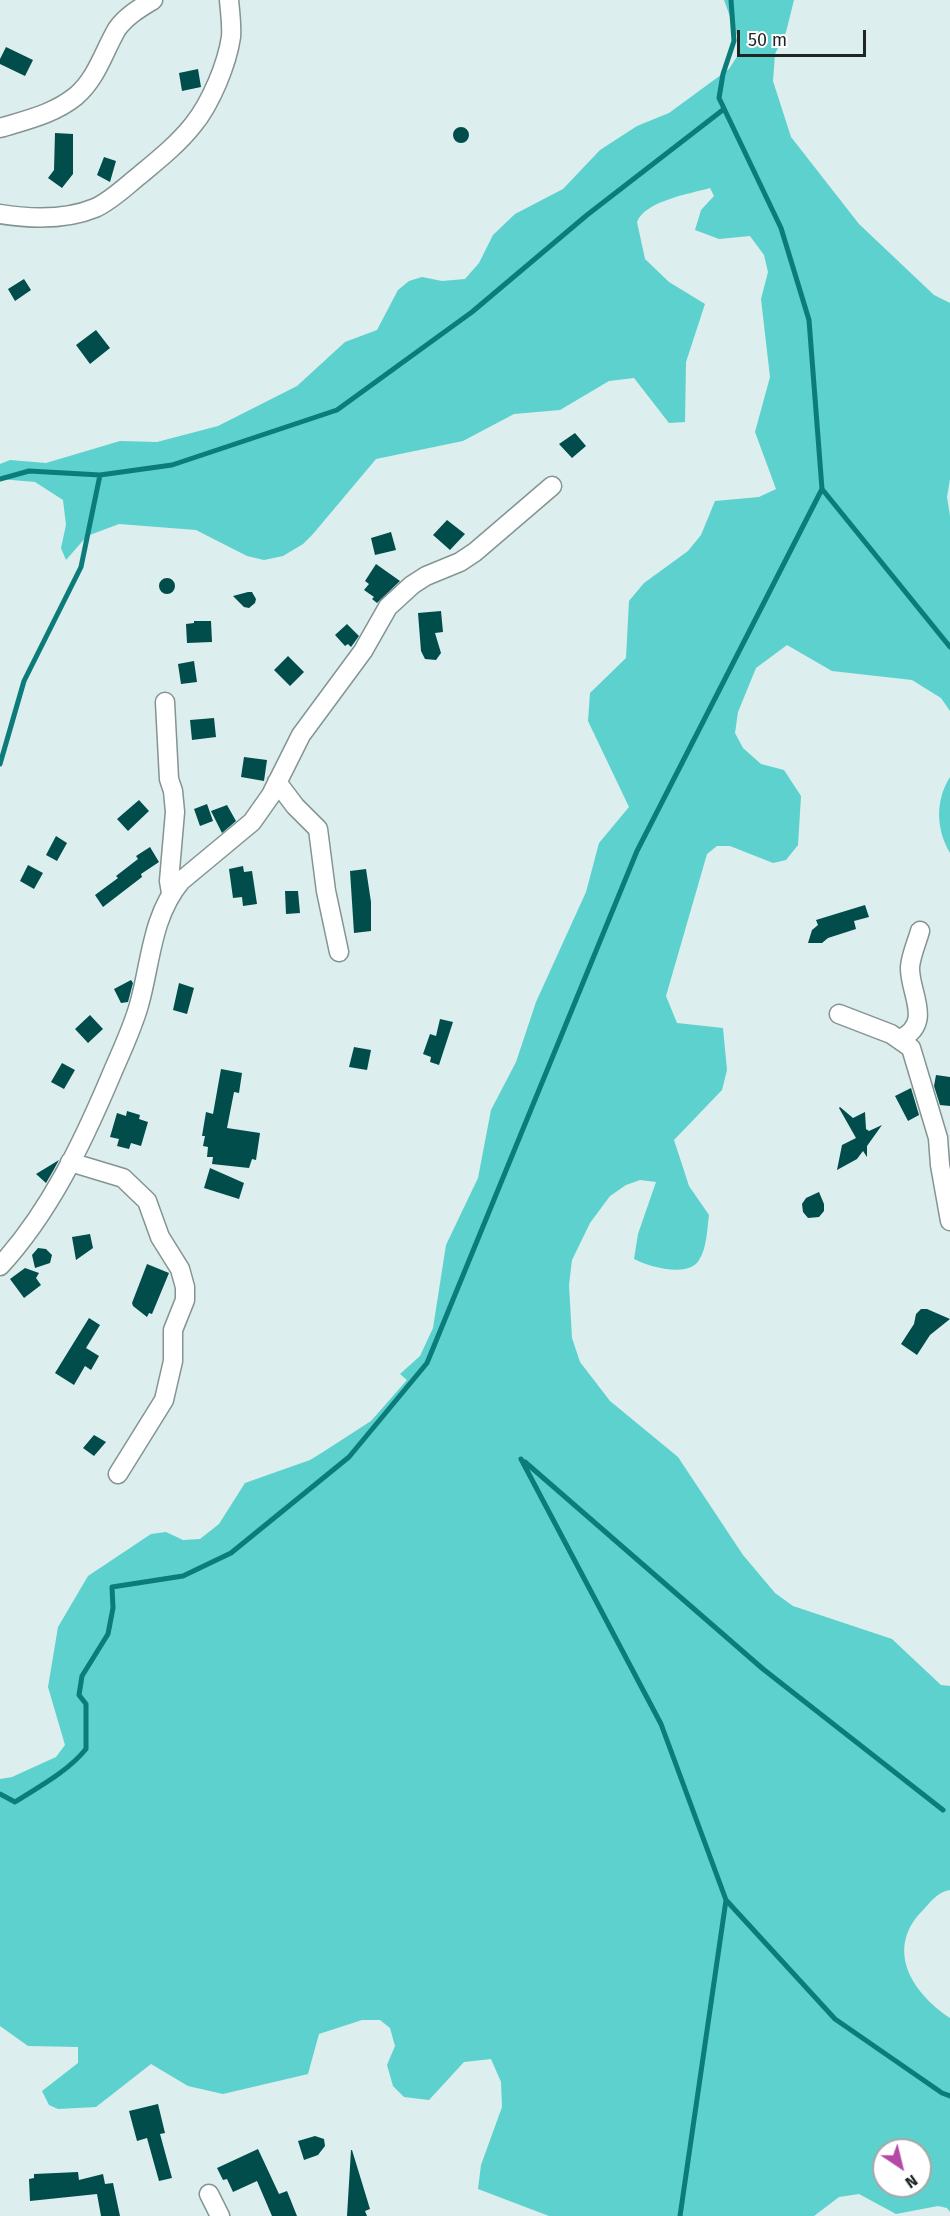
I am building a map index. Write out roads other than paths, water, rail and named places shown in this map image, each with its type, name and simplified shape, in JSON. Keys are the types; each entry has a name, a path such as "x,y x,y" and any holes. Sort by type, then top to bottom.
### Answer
{"street":[{"path":"0,128 37,117 64,105 78,94 98,69 118,28 129,16 153,0"},
{"path":"0,214 25,218 44,217 75,214 96,207 161,158 193,126 207,104 226,59 231,36 229,0"},
{"path":"0,1266 13,1252 45,1205 86,1134 139,1006 154,933 171,893 181,881 252,822 271,795 301,735 363,651 388,607 419,581 460,562 475,552 552,486"},
{"path":"165,702 169,779 174,799 169,881 171,893"},
{"path":"277,782 295,806 318,829 326,891 339,952"},
{"path":"900,1039 908,1036 918,1018 919,1004 912,987 910,965 920,931"},
{"path":"839,1014 900,1039 911,1048 938,1138 940,1165 950,1221"},
{"path":"70,1162 123,1178 147,1201 160,1238 180,1269 184,1287 185,1300 173,1330 172,1361 164,1400 118,1474"},
{"path":"209,2194 219,2216"}],"waterway":[{"path":"0,1794 15,1802 62,1772 86,1749 86,1704 79,1695 82,1676 108,1634 113,1608 112,1587 183,1576 231,1553 349,1457 427,1363 637,851 822,489 809,320 781,228 719,98 723,74 734,41 731,0"},
{"path":"0,479 29,471 100,475 172,465 337,410 472,312 587,215 724,109"},
{"path":"0,764 24,681 81,567 100,475"},
{"path":"822,489 950,647"},
{"path":"521,1459 661,1724 726,1900 835,2019 942,2093 950,2096"},
{"path":"525,1462 763,1669 943,1810"},
{"path":"680,2216 726,1900"}]}
